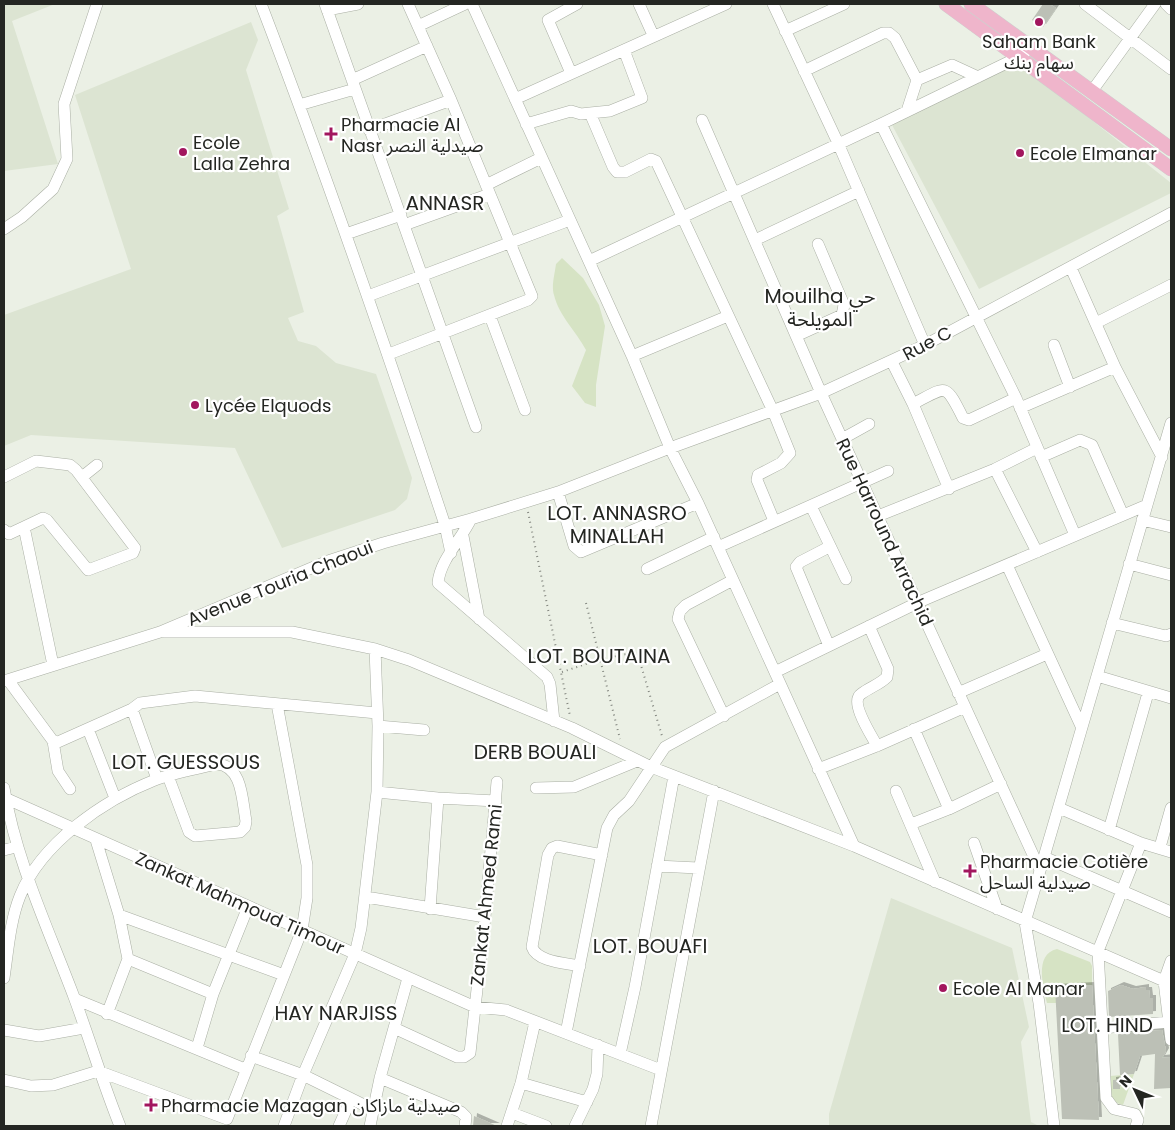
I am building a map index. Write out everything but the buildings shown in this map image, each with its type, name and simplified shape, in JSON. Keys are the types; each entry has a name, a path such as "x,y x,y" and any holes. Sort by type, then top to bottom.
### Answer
{"main road":[{"path":"946,4 1171,169"},
{"path":"971,4 1171,149"}],"street":[{"path":"4,229 22,218 54,189 67,159 64,104 97,4"},
{"path":"261,4 389,354 445,526 450,553"},
{"path":"358,4 326,7 476,427"},
{"path":"389,354 490,316 528,300 532,296 451,100 408,4"},
{"path":"418,26 466,4"},
{"path":"472,4 632,356 670,448 698,503 854,846"},
{"path":"571,73 548,20 577,4"},
{"path":"639,4 653,36"},
{"path":"515,99 726,4"},
{"path":"773,4 838,143 925,345"},
{"path":"785,31 844,4"},
{"path":"1085,4 1171,69"},
{"path":"1092,91 1155,4"},
{"path":"1166,4 1171,9"},
{"path":"804,71 883,33 889,33 895,38 917,80 907,111"},
{"path":"299,105 354,84 427,46"},
{"path":"589,261 881,124 978,77 1031,47"},
{"path":"526,124 571,111 581,114 610,111 642,98 624,50"},
{"path":"917,80 952,65 978,77"},
{"path":"370,130 451,100"},
{"path":"590,113 615,170 625,172 651,159 656,161 773,411 790,453 781,463 758,475 756,480 774,521"},
{"name":"Rue Harround Arrachid","path":"702,120 821,393 1040,870"},
{"path":"881,124 977,316 1018,403 1075,535"},
{"path":"346,234 402,220 488,189 541,158"},
{"path":"755,240 859,191"},
{"name":"Rue C","path":"670,448 821,393 892,362 1171,213"},
{"path":"368,296 570,220"},
{"path":"796,336 842,315 844,312 844,305 818,244"},
{"path":"1071,268 1115,367 1162,457"},
{"path":"1096,323 1171,285"},
{"path":"490,316 525,410"},
{"path":"632,356 728,316"},
{"path":"1054,346 1070,387"},
{"path":"892,362 913,404 949,489"},
{"path":"913,404 940,390 946,390 950,393 964,418 969,420 1070,387 1115,367"},
{"path":"842,439 869,424"},
{"path":"1054,1126 1039,1003 1025,922 1171,424"},
{"path":"878,516 1039,453 1080,440 1092,445 1122,515"},
{"name":"Avenue Touria Chaoui","path":"6,681 160,632 328,561 527,503 670,448"},
{"path":"4,477 36,461 70,465 82,477 135,548 133,553 88,570 48,520 43,518 8,534 4,530"},
{"path":"82,477 97,465"},
{"path":"995,470 1037,552"},
{"path":"646,569 774,521 888,471"},
{"path":"558,492 574,546 581,552 698,503"},
{"path":"810,506 846,578"},
{"path":"775,672 918,602 1147,506"},
{"path":"471,519 463,536 450,553 439,576 438,583 546,677 550,684 554,721"},
{"path":"1142,520 1171,527"},
{"path":"24,527 53,665"},
{"path":"463,536 479,618"},
{"path":"828,646 796,567 800,562 829,547"},
{"path":"1129,564 1171,575"},
{"path":"1007,565 1081,726"},
{"path":"724,716 678,619 686,606 733,580"},
{"path":"1112,622 1166,636 1171,634"},
{"path":"870,626 888,669 887,678 878,686 859,694 856,700 858,709 877,746"},
{"path":"160,632 292,632 375,649 441,673 572,728 651,767 854,846 1025,922 1168,982"},
{"path":"284,1126 303,1075 355,954 366,897 377,792 378,726 375,649"},
{"path":"958,693 1047,654"},
{"path":"1097,676 1148,693 1171,698"},
{"path":"6,681 56,742 58,771 70,789"},
{"path":"566,1033 607,828 614,815 629,801 665,747 780,684"},
{"path":"1109,830 1148,693"},
{"path":"56,742 132,709 140,703 194,696 377,713"},
{"path":"4,1080 31,1086 52,1085 98,1071 226,1123 302,930 307,898 307,865 277,704"},
{"path":"818,769 877,746 965,707"},
{"path":"4,978 6,943 14,913 28,879 51,851 74,829 115,798 163,778 218,764 231,768 236,774 246,821 245,828 240,832 194,836 187,828 163,778 132,709"},
{"path":"378,726 424,730"},
{"path":"88,729 115,798"},
{"path":"914,729 949,809"},
{"path":"536,788 574,787 637,761"},
{"path":"620,1054 674,776"},
{"name":"Zankat Ahmed Rami","path":"394,1028 457,1056 464,1057 470,1052 497,782"},
{"path":"911,824 949,809 1001,784"},
{"path":"651,1126 660,1070 714,791"},
{"path":"896,791 935,882"},
{"path":"377,792 438,798 496,800"},
{"path":"5,793 6,813 16,847 119,1124 107,1126"},
{"name":"Zankat Mahmoud Timour","path":"5,793 96,840 475,1007 506,1010 660,1070"},
{"path":"430,909 438,798"},
{"path":"1059,808 1141,843 1160,847 1171,852"},
{"path":"1160,847 1171,808"},
{"path":"96,840 120,915 128,959 107,1014"},
{"path":"974,843 997,909"},
{"path":"1136,1126 1138,1120 1135,1114 1114,1109 1106,1098 1098,952 1141,843"},
{"path":"580,966 541,957 534,952 532,947 548,855 552,848 557,846 602,855"},
{"path":"4,850 16,847"},
{"path":"1044,857 1171,912"},
{"path":"657,866 698,868"},
{"path":"366,897 485,917"},
{"path":"197,1048 214,994 248,907"},
{"path":"120,915 284,976"},
{"path":"128,959 214,994"},
{"path":"1171,961 1168,982 1171,1040"},
{"path":"370,1126 380,1078 408,978"},
{"path":"74,999 246,1069"},
{"path":"507,1126 521,1083 536,1022"},
{"path":"1102,1028 1169,1022"},
{"path":"4,1030 39,1036 84,1028"},
{"path":"575,1126 598,1074 598,1045"},
{"path":"251,1056 303,1075 374,1110"},
{"path":"380,1078 461,1112 466,1117 465,1126"},
{"path":"521,1083 587,1102"},
{"path":"339,1126 351,1099"},
{"path":"512,1113 546,1126"}],"path":[{"path":"527,503 572,728"},
{"path":"586,603 624,755"},
{"path":"562,672 627,653 637,657 665,747"}],"shaded area":[{"path":"4,4 55,4 12,21 58,164 4,171"},
{"name":"Lycée Elquods","path":"251,22 258,40 246,70 289,209 277,216 304,312 288,318 298,341 316,346 336,363 376,374 412,478 407,499 395,510 282,548 235,448 31,435 4,446 4,315 131,269 75,95"},
{"name":"Ecole Elmanar","path":"1016,60 1171,183 1171,193 979,289 891,123"},
{"name":"Ecole Al Manar","path":"891,898 1012,948 1029,1027 1021,1042 1031,1122 1039,1126 829,1126 829,1114"}],"green space":[{"path":"562,258 583,278 599,305 605,326 596,385 596,407 585,403 572,386 586,350 556,303 553,284 556,264"},
{"path":"1057,949 1090,962 1092,966 1092,985 1056,987 1056,1003 1047,1003 1042,980 1043,964 1045,957"},
{"path":"1134,1074 1123,1105 1118,1103 1112,1098 1110,1076"}],"place":[{"name":"Saham Bank سهام بنك","path":"1039,22"},
{"name":"Pharmacie Al Nasr صيدلية النصر","path":"331,134"},
{"name":"Ecole Lalla Zehra","path":"183,152"},
{"name":"Ecole Elmanar","path":"1020,153"},
{"name":"Lycée Elquods","path":"195,405"},
{"name":"Pharmacie Cotière صيدلية الساحل","path":"970,871"},
{"name":"Ecole Al Manar","path":"943,988"},
{"name":"Pharmacie Mazagan صيدلية مازاكان","path":"151,1105"}],"district":[{"name":"ANNASR","path":"445,203"},
{"name":"Mouilha حي المويلحة","path":"820,308"},
{"name":"LOT. ANNASRO MINALLAH","path":"617,524"},
{"name":"LOT. BOUTAINA","path":"599,656"},
{"name":"DERB BOUALI","path":"535,752"},
{"name":"LOT. GUESSOUS","path":"186,762"},
{"name":"LOT. BOUAFI","path":"650,946"},
{"name":"HAY NARJISS","path":"336,1013"},
{"name":"LOT. HIND","path":"1107,1025"}]}
